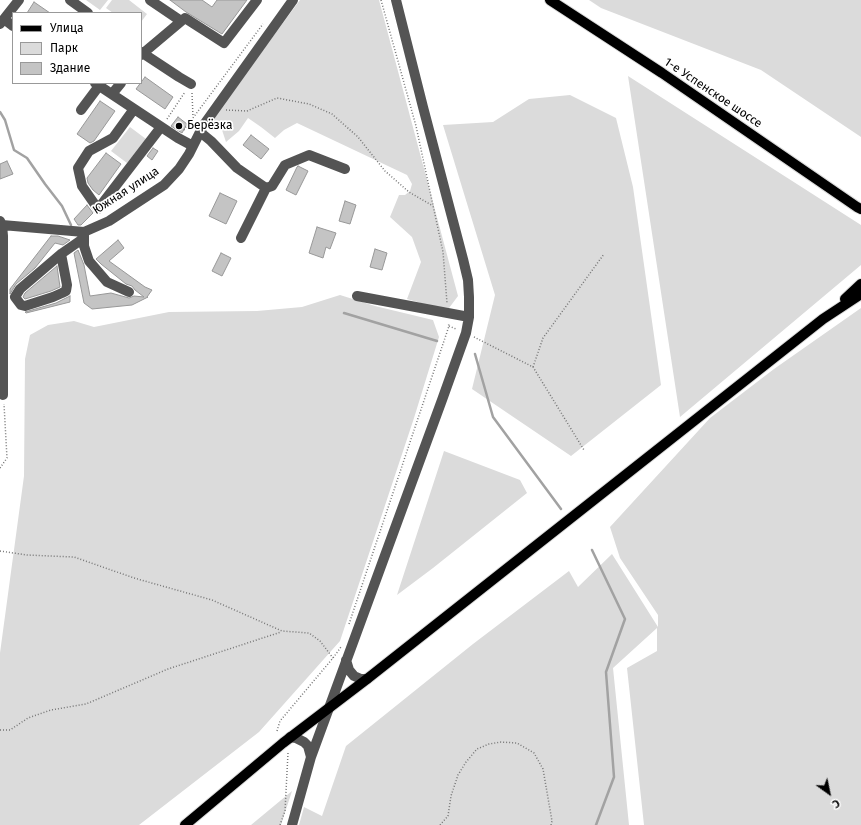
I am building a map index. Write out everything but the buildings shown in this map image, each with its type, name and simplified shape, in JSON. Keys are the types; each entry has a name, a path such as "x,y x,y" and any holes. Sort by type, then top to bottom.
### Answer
{"main road":[{"name":"1-е Успенское шоссе","path":"550,0 662,73 860,209"},
{"path":"824,319 861,284"},
{"path":"186,825 290,737 367,679 824,319 861,294"}],"street":[{"path":"12,26 2,22 19,0"},
{"path":"70,0 87,12"},
{"path":"150,0 162,3 181,21"},
{"path":"191,84 142,53 185,18 224,43 257,0"},
{"name":"Южная улица","path":"1,224 84,235 109,221 164,184 179,169 189,154 200,132 292,0"},
{"path":"292,825 311,757 466,333 469,317 468,280 464,259 421,100 396,0"},
{"path":"81,110 97,84 178,138 193,146"},
{"path":"112,94 119,84"},
{"path":"134,109 113,138 89,151 78,168 82,186 98,209 161,127"},
{"path":"200,132 211,141 237,168 266,188"},
{"path":"241,238 266,188 272,186 285,165 310,155 345,169"},
{"path":"1,224 3,236 3,395"},
{"path":"60,254 67,285 66,291 25,306 21,305 15,297 20,289 60,254 84,235"},
{"path":"84,235 84,246 89,261 107,282 129,292"},
{"path":"356,296 469,317"},
{"path":"346,660 352,674 358,678 367,679"},
{"path":"290,737 304,742 308,746 311,757"}],"path":[{"path":"349,623 449,326 443,252 416,126 382,0"},
{"path":"178,138 267,19"},
{"path":"191,84 193,118"},
{"path":"161,127 191,84"},
{"path":"215,110 247,111 277,98 309,104 332,114 358,137 385,171 409,192 433,206"},
{"path":"533,367 543,338 604,254"},
{"path":"449,326 533,367 584,450"},
{"path":"0,468 7,458 3,395"},
{"path":"0,551 27,555 74,557 134,578 212,600 282,631"},
{"path":"0,730 10,730 28,718 51,710 86,704 168,668 282,631 309,632 320,641 333,658"},
{"path":"277,731 280,721 342,646"},
{"path":"440,825 448,816 450,796 458,775 466,762 477,749 489,744 501,742 517,743 534,753 543,769 552,821 551,825"},
{"path":"280,825 285,811 288,753"}],"green space":[{"path":"86,0 108,0 100,10"},
{"path":"112,0 129,0 147,14 142,21 142,12 112,12 106,8"},
{"path":"300,0 379,0 458,296 449,308 431,306 407,299 421,262 412,237 390,217 399,195 405,195 410,191 412,184 407,175 297,123 284,130 275,138 248,118 239,131 226,142 221,127 211,120"},
{"path":"589,0 861,0 861,137 761,70 601,8"},
{"path":"628,76 861,225 861,265 680,417"},
{"path":"570,95 616,118 633,187 661,385 571,456 472,389 495,295 443,125 493,122 529,99"},
{"path":"130,127 146,139 127,163 111,151"},
{"path":"340,295 375,306 433,320 439,337 414,418 340,641 259,732 139,825 0,825 0,653 24,476 25,359 30,335 48,325 74,321 94,327 169,312 257,311 302,307"},
{"path":"861,308 861,825 644,825 627,668 657,651 657,628 613,668 629,825 299,825 304,807 322,816 346,746 473,644 569,571 578,587 612,554 658,627 658,615 620,558 610,527 710,418 774,369"},
{"path":"444,451 520,480 527,493 397,595"},
{"path":"292,791 281,825 251,825"}],"waterway":[{"path":"0,112 5,120 14,150 27,158 62,206 71,225"},
{"path":"344,313 437,341"},
{"path":"475,354 493,417 561,509"},
{"path":"592,550 625,619 606,672 614,777 596,825"}],"place":[{"name":"Берёзка","path":"179,126"}]}
